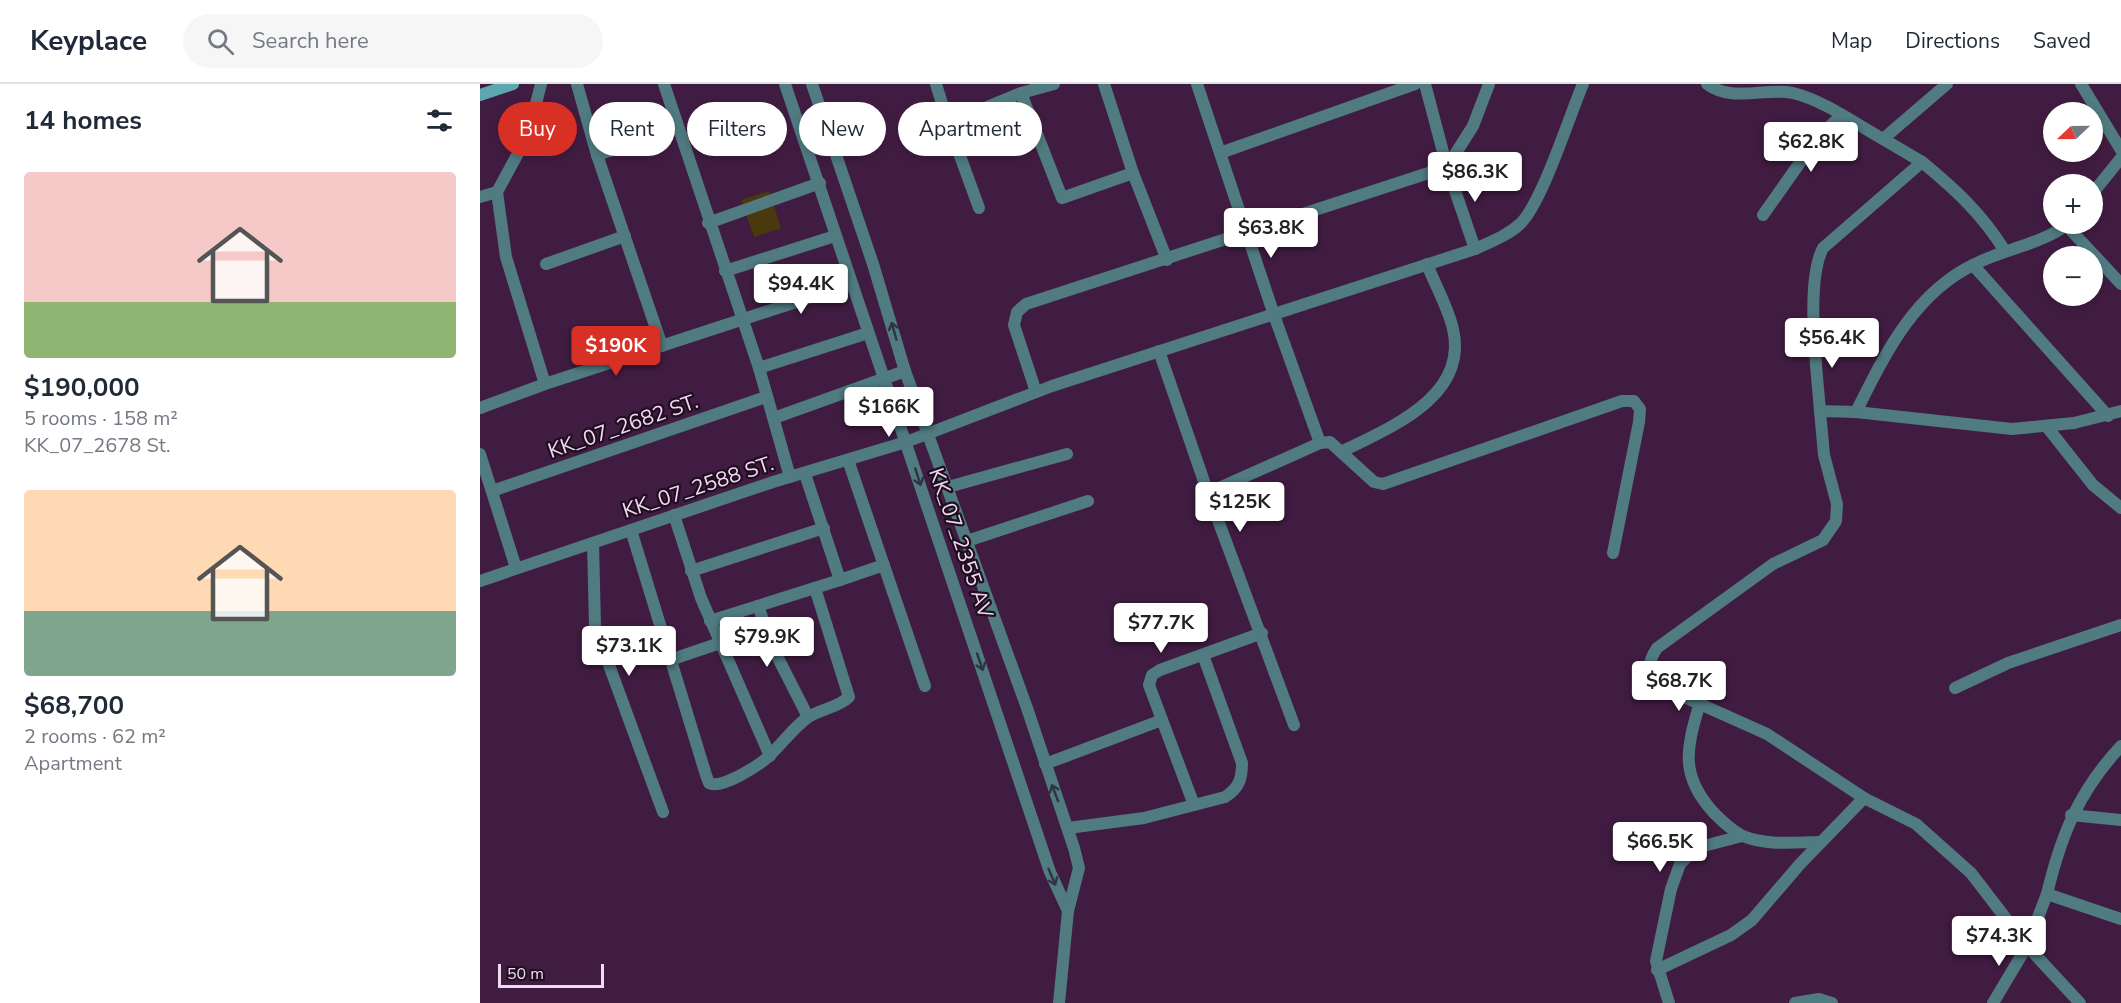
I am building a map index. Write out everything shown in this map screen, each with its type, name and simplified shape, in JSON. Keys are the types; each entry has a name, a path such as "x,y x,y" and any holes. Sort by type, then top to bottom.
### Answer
{"street":[{"path":"480,95 513,84"},
{"path":"541,84 528,135 497,192 506,256 545,384"},
{"path":"577,84 589,127"},
{"path":"664,84 708,223 759,368 774,418 776,435 790,477"},
{"name":"KK_07_2355 AV","path":"785,84 820,183 882,379 906,442 1050,872 1068,911"},
{"name":"KK_07_2355 AV","path":"812,84 873,264 904,371 968,541 1068,828 1079,868 1068,911 1059,1003"},
{"path":"936,84 941,102"},
{"path":"999,102 1054,84"},
{"path":"1104,84 1133,173 1167,260"},
{"path":"1197,84 1274,315 1320,443"},
{"path":"1220,153 1415,84"},
{"path":"1425,84 1447,166 1475,249"},
{"path":"1035,392 1014,325 1017,312 1026,304 1167,260 1447,166 1473,126 1489,84"},
{"name":"KK_07_2588 ST.","path":"480,581 790,477 906,442 1035,392 1475,249 1504,236 1521,223 1535,202 1582,84"},
{"path":"1707,84 1712,88 1741,95 1789,92 1811,98 1922,162 1961,194 1984,219 2006,251"},
{"path":"1883,139 1947,84"},
{"path":"2081,84 2121,150"},
{"path":"1021,93 1062,198 1133,173"},
{"path":"1763,215 1818,137 1842,116"},
{"path":"597,156 662,346"},
{"path":"960,156 979,208"},
{"path":"2103,180 2121,158"},
{"path":"1922,162 1823,248 1819,256 1814,295 1820,411 1824,455 1837,504 1836,521 1823,540 1773,564 1657,648 1649,660 1649,673 1653,681 1699,706 1767,734 1864,798 1916,824 1971,873 2027,946 2080,1003"},
{"path":"708,223 820,183"},
{"path":"480,197 497,192"},
{"path":"1856,412 1886,352 1909,317 1938,288 1973,265 2044,234"},
{"path":"2076,234 2121,284"},
{"path":"725,271 835,236"},
{"path":"546,264 625,237"},
{"path":"1341,452 1406,419 1435,395 1453,363 1455,345 1453,327 1427,264"},
{"path":"1973,265 2108,416"},
{"path":"480,408 742,318 851,284"},
{"path":"759,368 868,333"},
{"path":"1159,351 1208,493 1262,633 1294,725"},
{"path":"774,418 904,371"},
{"name":"KK_07_2682 ST.","path":"492,491 766,397"},
{"path":"1208,493 1320,443 1330,442 1374,482 1383,484 1622,401 1634,401 1640,409 1639,422 1613,553"},
{"path":"1820,411 1856,412 2012,429 2047,427 2108,416 2121,411"},
{"path":"2047,427 2093,485 2121,508"},
{"path":"480,454 516,568"},
{"path":"948,487 1067,454"},
{"path":"848,460 925,686"},
{"path":"805,474 840,579"},
{"path":"968,541 1088,501"},
{"path":"674,515 691,571 710,621 770,756"},
{"path":"691,571 824,528"},
{"path":"631,530 706,775 709,783 714,786 723,784 770,756 808,717 846,700 849,693 815,588"},
{"path":"593,543 595,627 663,812"},
{"path":"710,621 884,565"},
{"path":"759,606 774,650 808,717"},
{"path":"1955,688 2008,663 2121,625"},
{"path":"1194,805 1149,685 1152,675 1160,670 1262,633"},
{"path":"670,660 720,643"},
{"path":"1068,828 1144,818 1225,796 1234,790 1242,779 1242,763 1203,655"},
{"path":"1699,706 1689,742 1688,773 1699,796 1721,820 1742,836"},
{"path":"1045,764 1162,720"},
{"path":"1993,1003 2027,946 2047,894 2057,851 2072,815 2107,762 2121,746"},
{"path":"1657,970 1731,935 1752,920 1821,842 1864,798"},
{"path":"2072,815 2121,820"},
{"path":"1669,1003 1657,970 1662,929 1680,864 1696,848 1742,836 1767,841 1821,842"},
{"path":"2047,894 2121,919"},
{"path":"1795,1003 1819,999 1832,1003"}],"shaded area":[{"path":"769,191 781,228 754,237 741,200"}]}
